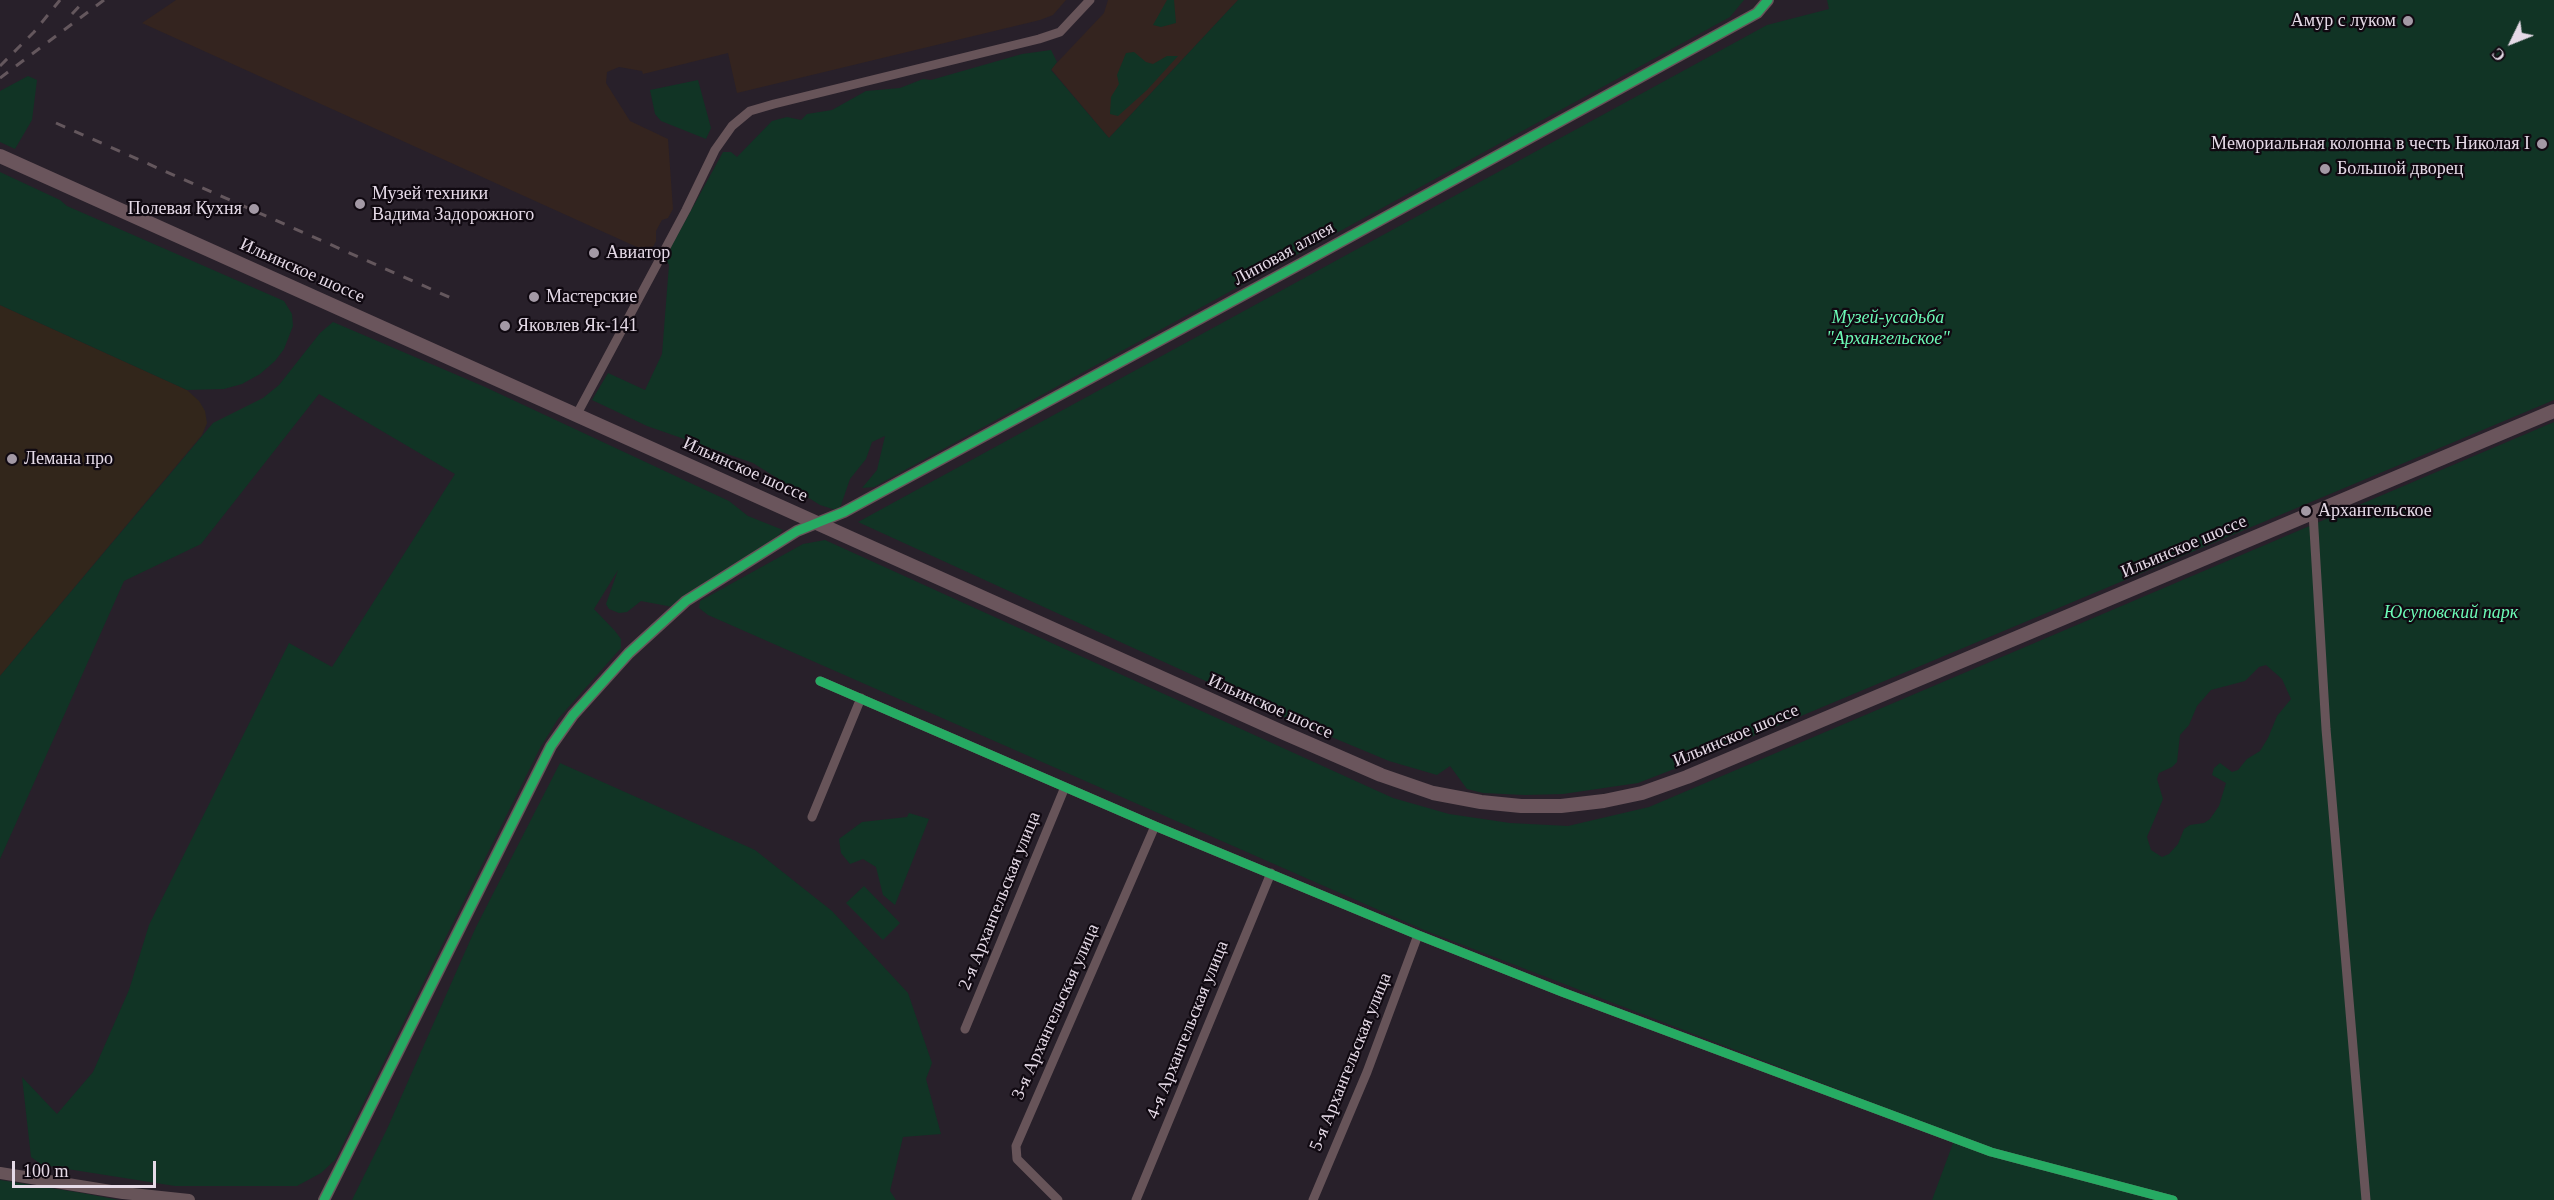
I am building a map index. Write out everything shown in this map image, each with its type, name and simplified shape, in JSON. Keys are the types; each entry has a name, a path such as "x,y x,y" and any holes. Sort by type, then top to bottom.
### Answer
{"main road":[{"name":"Ильинское шоссе","path":"0,156 817,522 1005,609 1381,775 1433,793 1481,802 1541,806 1604,801 1642,793 1687,777 2554,411"}],"street":[{"path":"577,414 686,210 715,150 732,126 750,111 1040,39 1060,32 1090,0"},
{"name":"Липовая аллея","path":"324,1200 544,759 561,731 629,653 686,602 797,531 844,512 917,473 1736,25 1766,4"},
{"path":"2313,513 2326,729 2366,1200"},
{"path":"820,681 1155,826 1562,992 1991,1152 2173,1200"},
{"path":"812,817 861,698"},
{"name":"2-я Архангельская улица","path":"965,1029 1065,787"},
{"name":"3-я Архангельская улица","path":"1058,1200 1017,1159 1016,1146 1155,826"},
{"name":"4-я Архангельская улица","path":"1136,1200 1271,873"},
{"name":"5-я Архангельская улица","path":"1313,1200 1367,1072 1418,935"},
{"path":"0,1173 123,1193 189,1200"}],"shaded area":[{"path":"176,0 1066,0 1053,15 1040,20 737,93 728,53 643,74 642,71 619,67 607,72 606,83 630,121 668,139 673,209 668,218 662,220 656,231 656,241 650,253 142,23"},
{"path":"1108,0 1238,0 1109,138 1051,69 1104,13"},
{"path":"0,305 187,390 199,401 205,411 207,423 202,435 0,676"}],"green space":[{"path":"1167,0 1174,0 1176,23 1161,27 1153,25"},
{"path":"1238,0 1744,0 1730,17 874,487 862,488 877,470 885,436 872,442 866,459 850,479 839,511 820,505 753,463 647,426 592,400 608,373 645,390 662,354 669,265 665,258 723,152 731,152 737,157 772,121 787,117 801,120 807,114 832,110 866,91 900,88 923,79 931,80 1022,54 1051,50 1057,62 1051,70 1109,138"},
{"name":"Музей-усадьба \"Архангельское\"","path":"1827,0 2554,0 2554,400 1682,766 1638,783 1563,794 1483,793 1467,789 1450,766 1437,775 1389,761 1293,721 858,522 1767,25 1829,9"},
{"path":"1134,52 1146,62 1153,64 1167,56 1178,56 1147,90 1118,116 1110,114 1111,97 1119,84 1117,75 1126,53"},
{"path":"28,76 37,80 32,120 15,149 0,142 0,91"},
{"path":"698,80 711,128 706,139 661,121 655,114 650,90"},
{"path":"0,172 60,200 67,206 284,301 292,314 293,326 284,349 275,361 260,374 242,384 224,389 187,390 0,305"},
{"path":"333,322 485,387 729,501 748,516 783,530 776,538 673,607 641,601 627,612 619,613 609,609 606,604 618,570 594,609 621,639 621,648 558,719 540,748 335,1160 321,1173 297,1186 175,1186 42,1165 31,1157 22,1077 57,1114 93,1072 129,990 149,925 289,643 332,667 455,474 319,394 201,544 124,581 0,859 0,676 213,423 263,398 279,385 320,333"},
{"name":"Юсуповский парк","path":"2554,422 2554,1200 1932,1200 1956,1135 1424,930 708,615 699,608 700,601 803,544 825,540 1393,798 1449,814 1510,823 1568,826 1649,807","holes":["2266,665 2282,679 2291,699 2277,716 2260,751 2247,759 2238,770 2232,772 2220,763 2214,768 2212,775 2226,783 2219,806 2210,819 2184,829 2178,844 2169,854 2162,857 2151,850 2147,837 2163,799 2157,779 2159,773 2177,762 2180,735 2189,725 2197,706 2211,690 2245,681 2259,667"]},
{"path":"560,763 755,850 832,911 908,993 932,1063 926,1079 941,1134 903,1137 890,1191 896,1200 352,1200 387,1129 476,927"},
{"path":"909,813 929,819 895,905 883,895 876,867 863,859 850,864 841,853 839,839 862,822 907,817"},
{"path":"864,886 900,923 883,940 846,903"},
{"path":"0,1180 82,1193 119,1200 0,1200"}],"railway":[{"path":"0,66 34,32 60,0"},
{"path":"72,14 85,0"},
{"path":"0,78 104,0"},
{"path":"56,123 458,301"}],"cycle path":[{"path":"324,1200 551,746 573,715 629,653 686,601 797,531 844,512 1304,262 1757,13 1768,0"},
{"path":"820,681 1155,826 1562,992 1991,1152 2173,1200"}],"place":[{"name":"Амур с луком","path":"2408,21"},
{"name":"Мемориальная колонна в честь Николая I","path":"2542,144"},
{"name":"Большой дворец","path":"2325,169"},
{"name":"Музей техники Вадима Задорожного","path":"360,204"},
{"name":"Полевая Кухня","path":"254,209"},
{"name":"Авиатор","path":"594,253"},
{"name":"Мастерские","path":"534,297"},
{"name":"Яковлев Як-141","path":"505,326"},
{"name":"Лемана про","path":"12,459"},
{"name":"Архангельское","path":"2306,511"}]}
